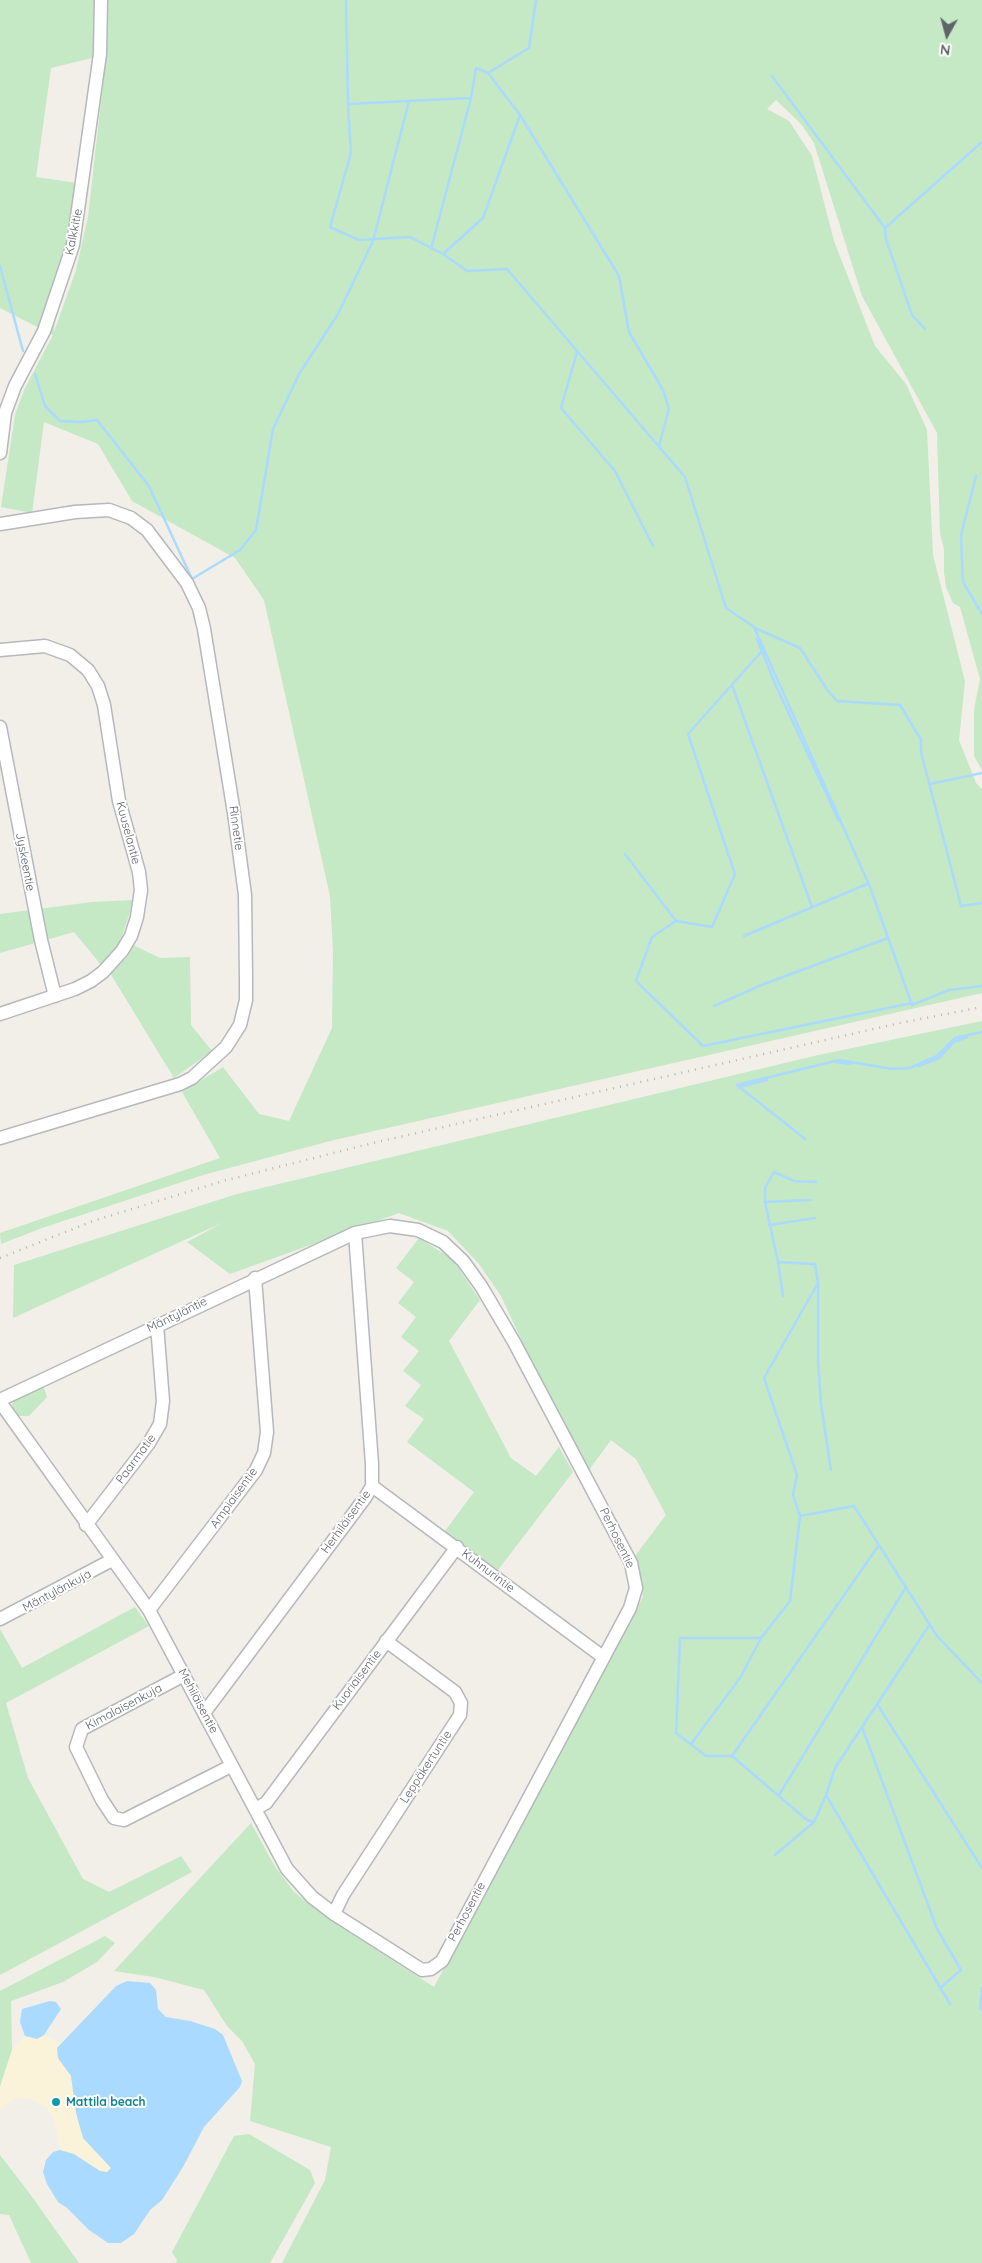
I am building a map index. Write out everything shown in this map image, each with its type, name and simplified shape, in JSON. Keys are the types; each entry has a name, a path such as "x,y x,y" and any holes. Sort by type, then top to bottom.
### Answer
{"street":[{"name":"Kalkkitie","path":"0,453 5,412 15,386 44,331 73,245 100,54 100,0"},
{"name":"Rinnetie","path":"0,524 76,512 109,510 131,518 148,530 187,583 199,608 204,629 234,813 245,895 246,1000 240,1025 226,1047 192,1078 180,1084 0,1138"},
{"name":"Kuuselantie","path":"0,650 44,646 70,655 88,670 98,686 104,705 119,801 139,872 141,890 137,916 131,936 122,951 91,981 55,996 0,1014"},
{"name":"Jyskeentie","path":"0,727 37,921 55,996"},
{"name":"Perhosentie","path":"355,1233 390,1226 418,1230 443,1242 463,1261 481,1286 631,1562 636,1588 630,1608 442,1960 431,1969 422,1970"},
{"name":"Mäntyläntie","path":"0,1401 255,1278 355,1233"},
{"name":"Herhiläisentie","path":"204,1713 365,1498 372,1486 355,1233"},
{"name":"Ampiaisentie","path":"149,1610 256,1470 264,1453 267,1432 255,1278"},
{"name":"Paarmatie","path":"86,1525 149,1443 160,1424 163,1401 157,1325"},
{"name":"Mehiläisentie","path":"0,1401 86,1525 149,1610 286,1869 312,1897 334,1914 422,1970"},
{"name":"Kuhnurintie","path":"372,1486 457,1547 603,1657"},
{"name":"Kuoriaisentie","path":"255,1810 266,1803 457,1547"},
{"name":"Mäntylänkuja","path":"0,1619 112,1560"},
{"name":"Leppäkertuntie","path":"334,1914 343,1895 460,1715 461,1703 455,1692 386,1642"},
{"name":"Kimalaisenkuja","path":"184,1675 82,1729 76,1747 102,1800 114,1818 124,1820 231,1766"}],"green space":[{"path":"0,0 96,0 96,57 51,68 36,177 77,183 72,230 59,285 54,332 76,270 88,217 104,75 105,0 982,0 982,770 974,756 974,710 980,679 960,607 953,603 946,587 944,549 940,533 937,433 862,296 814,143 801,124 776,100 767,109 789,121 812,156 834,241 875,346 906,384 927,430 933,555 965,681 959,740 976,783 982,789 982,993 330,1141 203,1175 42,1228 1,1244 0,1233 220,1158 182,1092 223,1067 259,1114 289,1121 332,1028 333,952 330,896 264,600 235,558 132,501 98,444 44,422 32,513 1,507 15,415 24,390 53,335 0,308"},
{"path":"134,900 120,942 102,966 74,932 0,953 0,914 92,902"},
{"path":"133,945 160,958 190,957 191,1025 212,1051 174,1078 110,973 128,956"},
{"path":"982,1021 982,2263 282,2263 325,2180 331,2147 250,2121 255,2064 242,2041 227,2026 204,1990 154,1977 114,1971 251,1823 274,1865 294,1892 336,1924 434,1987 643,1597 635,1556 666,1515 636,1459 611,1440 589,1470 533,1365 501,1296 479,1264 448,1231 399,1213 230,1274 187,1242 224,1222 13,1318 14,1265 237,1194 814,1056"},
{"path":"419,1238 452,1259 480,1300 449,1341 511,1458 536,1476 559,1447 573,1472 498,1570 445,1531 474,1492 407,1442 424,1419 405,1406 421,1385 403,1371 419,1351 401,1337 416,1317 398,1303 414,1282 396,1268"},
{"path":"38,1386 44,1388 47,1397 29,1416 16,1416 11,1408 15,1396"},
{"path":"135,1607 149,1626 6,1703 28,1778 83,1879 109,1892 181,1856 192,1872 0,1975 0,1629 22,1668"},
{"path":"105,1936 115,1943 97,1962 63,1982 11,2001 12,2050 0,2087 0,1991"},
{"path":"249,2134 310,2170 315,2183 270,2263 176,2263 177,2260 172,2252 234,2136"},
{"path":"0,2155 79,2263 31,2263 9,2215 0,2214"}],"sand":[{"name":"Mattila beach","path":"44,2035 59,2043 57,2048 62,2062 71,2076 76,2113 90,2146 111,2168 107,2172 100,2171 74,2154 60,2150 54,2118 46,2107 30,2099 16,2098 0,2109 0,2087 12,2050 25,2036 37,2039"}],"water":[{"path":"127,1981 150,1983 156,1990 158,2009 166,2017 190,2021 215,2029 223,2035 242,2081 240,2087 204,2127 183,2167 162,2200 150,2210 134,2234 121,2243 108,2243 89,2230 67,2208 58,2202 47,2184 43,2172 46,2160 53,2152 60,2150 74,2154 100,2171 107,2172 111,2168 83,2138 76,2113 71,2076 58,2058 57,2048 116,1986"},
{"path":"50,2001 56,2002 61,2009 44,2035 37,2039 25,2036 20,2022 22,2009"}],"waterway":[{"path":"346,0 348,104"},
{"path":"35,374 45,406 60,421 80,422 97,420 149,486 192,579 240,550 256,530 273,429 299,374 338,314 373,241 409,101 471,98 476,68 488,73 529,48 536,0"},
{"path":"488,73 520,115 619,276 629,332 663,390 669,409 659,446"},
{"path":"772,76 885,228 886,239 912,315 925,329"},
{"path":"431,249 471,98"},
{"path":"409,101 348,104 351,153 330,227 359,240 410,237 443,254 467,271 507,269 685,477 726,608 754,627 870,887 912,1005 949,990 982,986"},
{"path":"443,254 483,218 520,115"},
{"path":"885,228 982,142"},
{"path":"0,266 23,351"},
{"path":"577,352 561,408 615,471 653,546"},
{"path":"976,476 961,535 963,582 982,614"},
{"path":"755,628 800,648 828,691 837,701 900,705 921,740 921,752 961,906 982,903"},
{"path":"757,639 776,686 839,821"},
{"path":"625,854 676,921 712,927 735,874 688,734 762,651"},
{"path":"732,685 812,907"},
{"path":"930,784 982,773"},
{"path":"744,936 867,884"},
{"path":"676,921 652,937 636,981 703,1046 912,1003"},
{"path":"714,1006 764,984 888,938"},
{"path":"805,1139 737,1085 839,1060 892,1069 910,1068 937,1056 955,1038 982,1032"},
{"path":"919,1066 939,1058 954,1042 967,1037"},
{"path":"835,1062 850,1064"},
{"path":"739,1087 767,1080"},
{"path":"783,1296 765,1202 765,1188 774,1172 794,1181 816,1182"},
{"path":"765,1202 811,1200"},
{"path":"769,1225 815,1218"},
{"path":"778,1262 815,1264 818,1283 818,1361 821,1404 831,1470"},
{"path":"691,1744 740,1678 761,1638 790,1601 800,1516 793,1495 797,1475 764,1378 818,1283"},
{"path":"800,1516 854,1506 937,1636 982,1683"},
{"path":"732,1756 879,1545"},
{"path":"779,1795 906,1587"},
{"path":"775,1855 814,1822 835,1768 930,1624"},
{"path":"761,1638 680,1638 676,1733 706,1756 732,1756 807,1820 814,1822"},
{"path":"877,1704 982,1868"},
{"path":"862,1727 937,1929 961,1970 940,1988"},
{"path":"826,1795 950,2004"},
{"path":"982,1988 980,2008 982,2010"}],"railway":[{"path":"0,1258 93,1221 223,1181 373,1143 900,1023 982,1007"}],"place":[{"name":"Mattila beach","path":"56,2102"}]}
